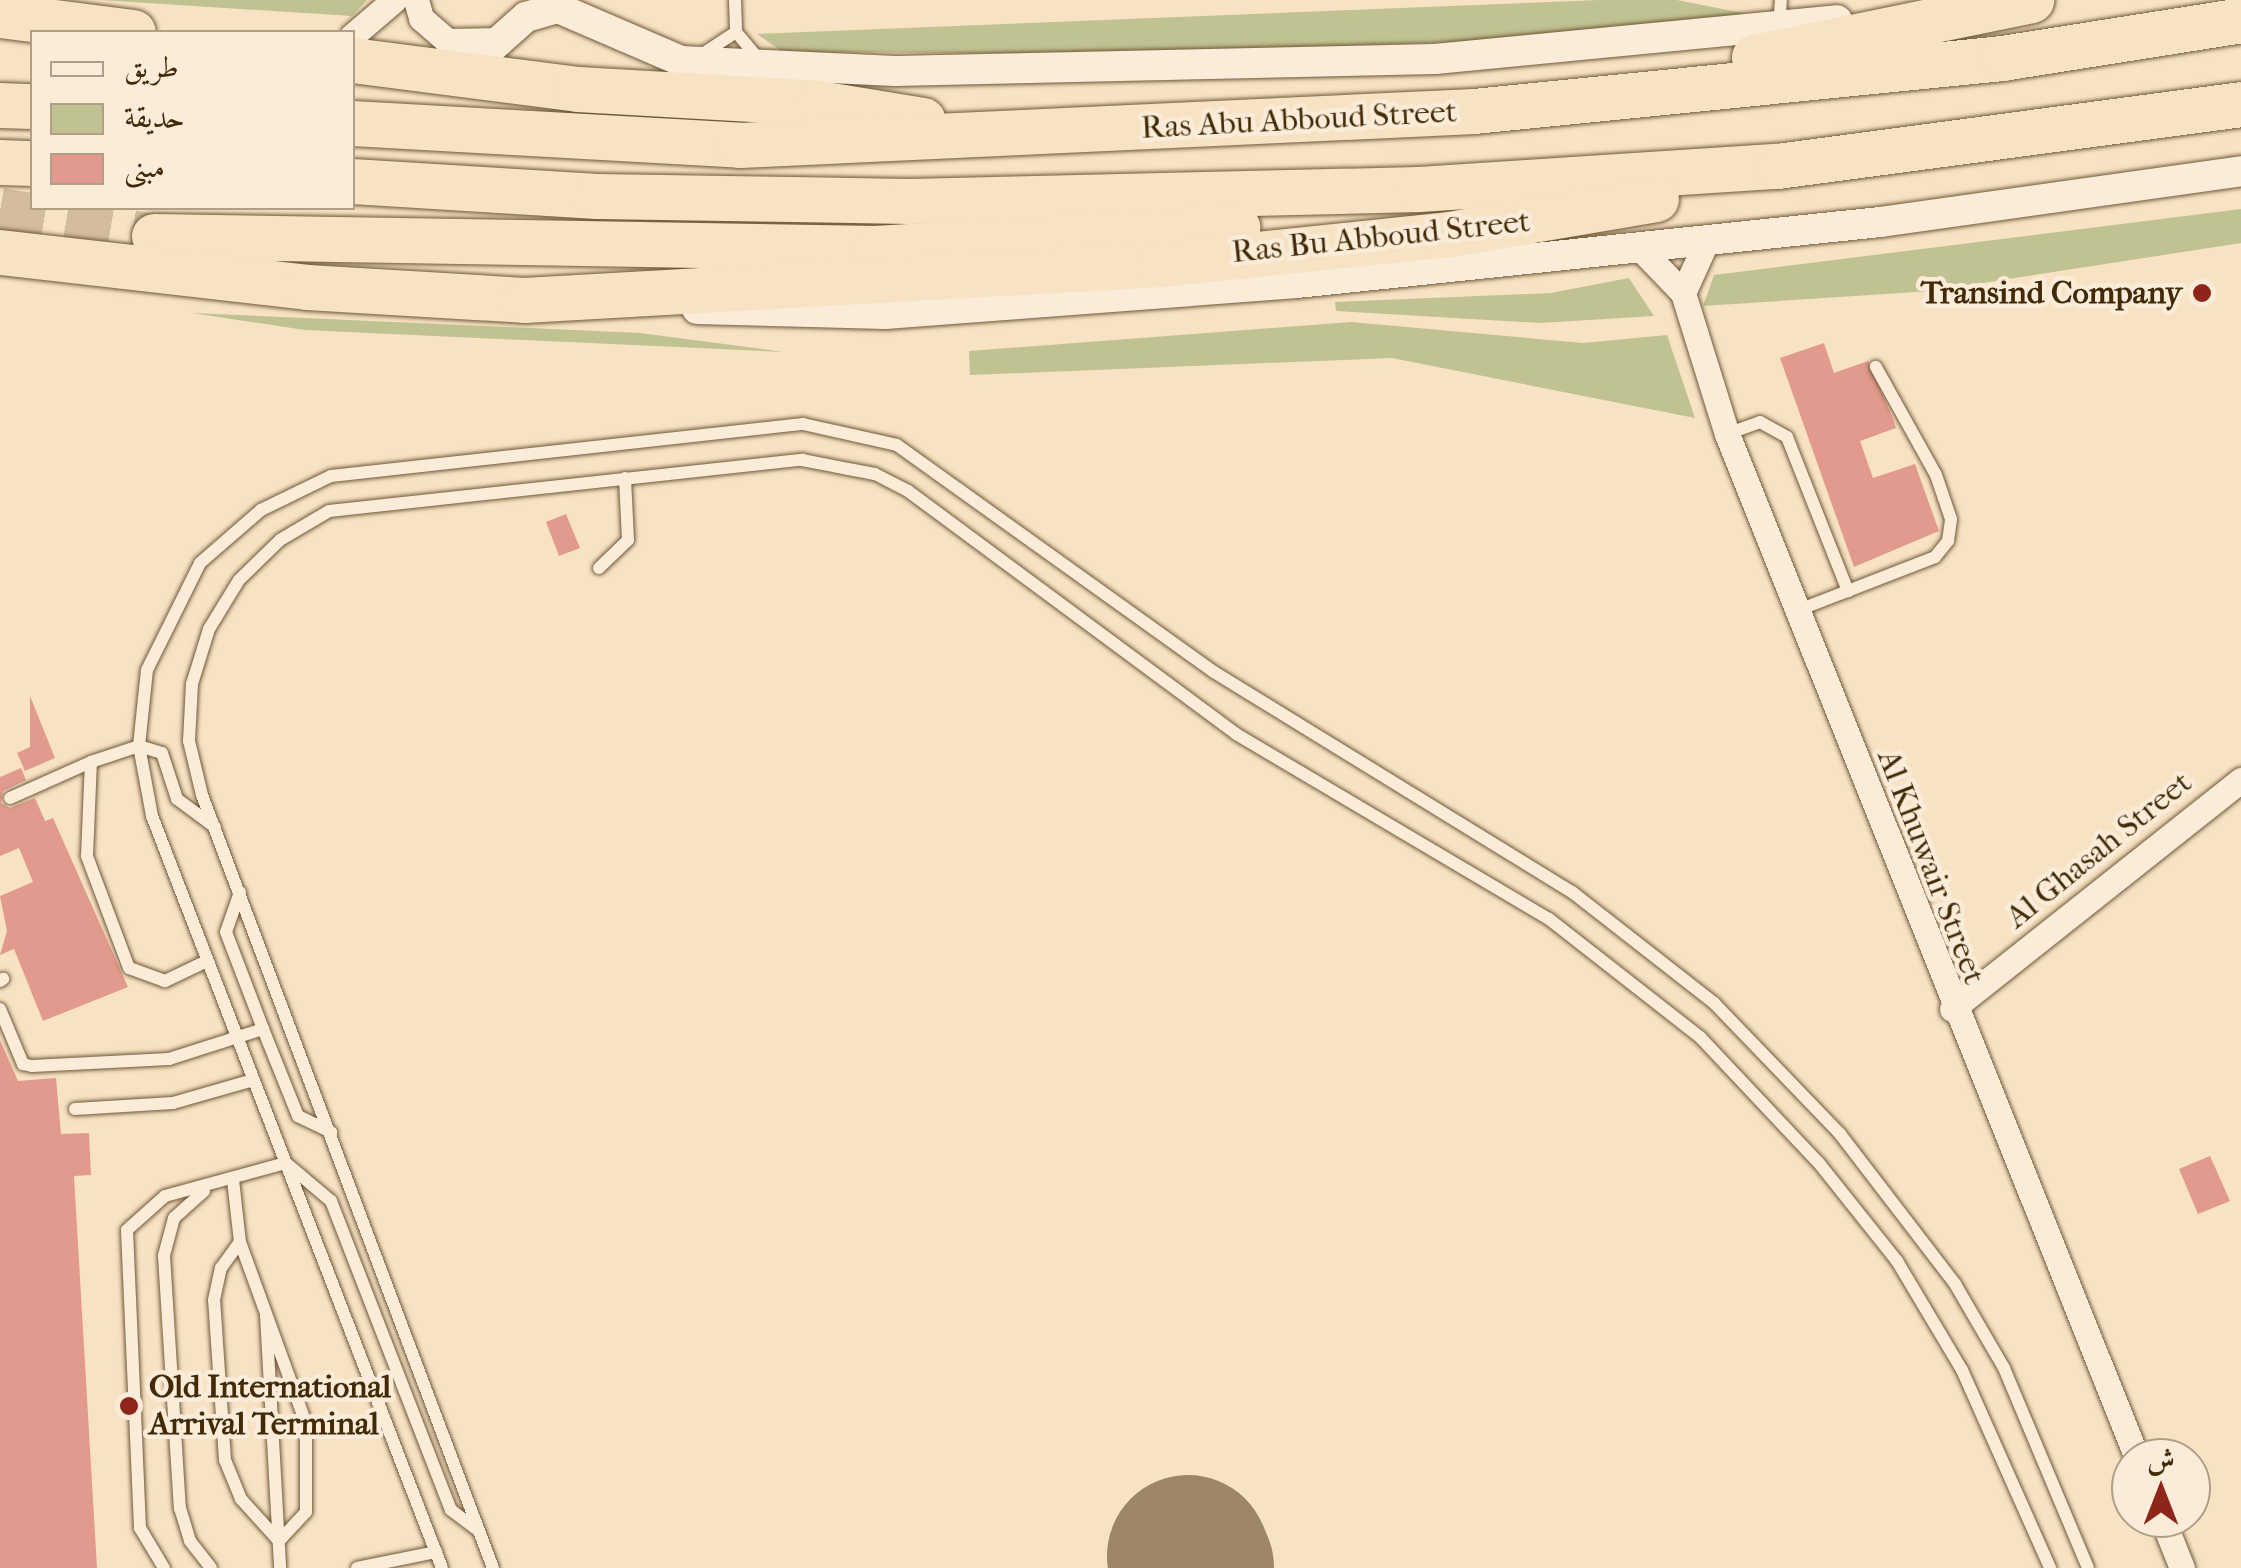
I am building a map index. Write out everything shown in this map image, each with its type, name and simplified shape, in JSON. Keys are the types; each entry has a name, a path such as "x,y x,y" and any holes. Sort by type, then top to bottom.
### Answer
{"highway":[{"path":"1474,110 2031,0"},
{"path":"0,15 118,30"},
{"name":"Ras Abu Abboud Street","path":"355,123 740,144 987,136 1474,110 2002,58 2241,20"},
{"path":"0,43 30,44"},
{"path":"355,60 462,74 818,103 987,136"},
{"name":"Ras Abu Abboud Street","path":"355,181 597,196 909,201 1418,189 1777,166 2241,104"},
{"path":"0,105 30,106"},
{"path":"0,162 30,163"},
{"path":"0,252 307,287 524,300 1160,264 1443,234 1706,194 1777,166"},
{"path":"154,236 874,248 1653,200"}],"street":[{"path":"355,33 394,0"},
{"path":"416,0 421,18 447,41 499,40"},
{"path":"462,74 526,17 558,8 681,60 776,70 1238,69 1616,47 1780,14 1970,0"},
{"name":"Ras Bu Abboud Street","path":"524,300 885,314 1297,283 1708,238 2241,171"},
{"path":"1683,293 1708,238"},
{"name":"Al Khuwair Street","path":"1637,244 1683,293 1727,434 1952,1009 2129,1438"},
{"name":"Al Ghasah Street","path":"1952,1009 2241,780"},
{"path":"2170,1538 2182,1568"}],"lane":[{"path":"721,0 735,5 736,32 776,70"},
{"path":"681,60 736,32"},
{"path":"1796,611 1935,557 1950,530 1922,442 1876,367"},
{"path":"1727,434 1760,422 1787,437 1848,591"},
{"path":"442,1568 152,816 139,746 147,670 176,601 227,536 292,491 372,467 803,424 868,433 959,486 1230,682 1572,892 1714,1004 1871,1170 1955,1284 2004,1368 2088,1568"},
{"path":"493,1568 215,826 189,741 192,684 209,629 239,580 280,540 329,511 802,460 875,474 1236,734 1485,878 1619,970 1765,1102 1897,1261 1962,1370 2050,1568"},
{"path":"600,568 628,540 625,478"},
{"path":"10,798 91,762 139,746 165,755 176,799 215,826"},
{"path":"91,762 87,856 129,968 165,981 207,962"},
{"path":"240,892 226,932 298,1116 331,1132"},
{"path":"0,1009 24,1064 32,1066 144,1063 263,1029"},
{"path":"76,1109 172,1103 253,1080"},
{"path":"286,1163 330,1201 451,1510 481,1532"},
{"path":"164,1568 140,1528 123,1246 149,1203 286,1163"},
{"path":"234,1180 240,1242 302,1397 308,1447 306,1512 278,1541"},
{"path":"210,1187 174,1218 164,1256 180,1508 190,1540 211,1568"},
{"path":"240,1242 221,1268 214,1300 226,1460 241,1499 278,1541"},
{"path":"266,1302 280,1568"},
{"path":"357,1568 436,1552"}],"green space":[{"path":"100,0 367,0 352,16"},
{"path":"1677,0 1748,14 1475,41 1131,54 783,52 757,34"},
{"path":"2241,209 2241,243 1931,291 1703,306 1714,275"},
{"path":"1629,278 1654,316 1540,323 1336,311 1335,302 1551,293"},
{"path":"192,313 640,333 784,352 305,330"},
{"path":"1351,322 1583,343 1667,335 1695,418 1392,358 970,375 969,351"}],"building":[{"path":"1824,343 1834,373 1868,361 1892,416 1896,428 1860,441 1873,478 1915,464 1939,531 1854,567 1780,358"},
{"path":"566,514 580,548 559,556 546,522"},
{"path":"30,696 55,758 25,771 17,753 30,747"},
{"path":"21,768 26,780 3,791 1,803 10,808 35,798 45,821 53,818 128,987 43,1021 14,949 0,955 7,931 0,896 33,882 19,848 0,856 0,777"},
{"path":"0,1040 18,1081 56,1078 61,1134 89,1133 91,1175 74,1176 97,1568 0,1568"},
{"path":"2210,1156 2230,1201 2198,1214 2179,1169"}],"runway":[{"path":"1188,1556 1193,1568"}],"tunnel":[{"path":"0,210 154,236"}],"place":[{"name":"Transind Company","path":"2202,293"},
{"name":"Old International Arrival Terminal","path":"129,1406"}]}
